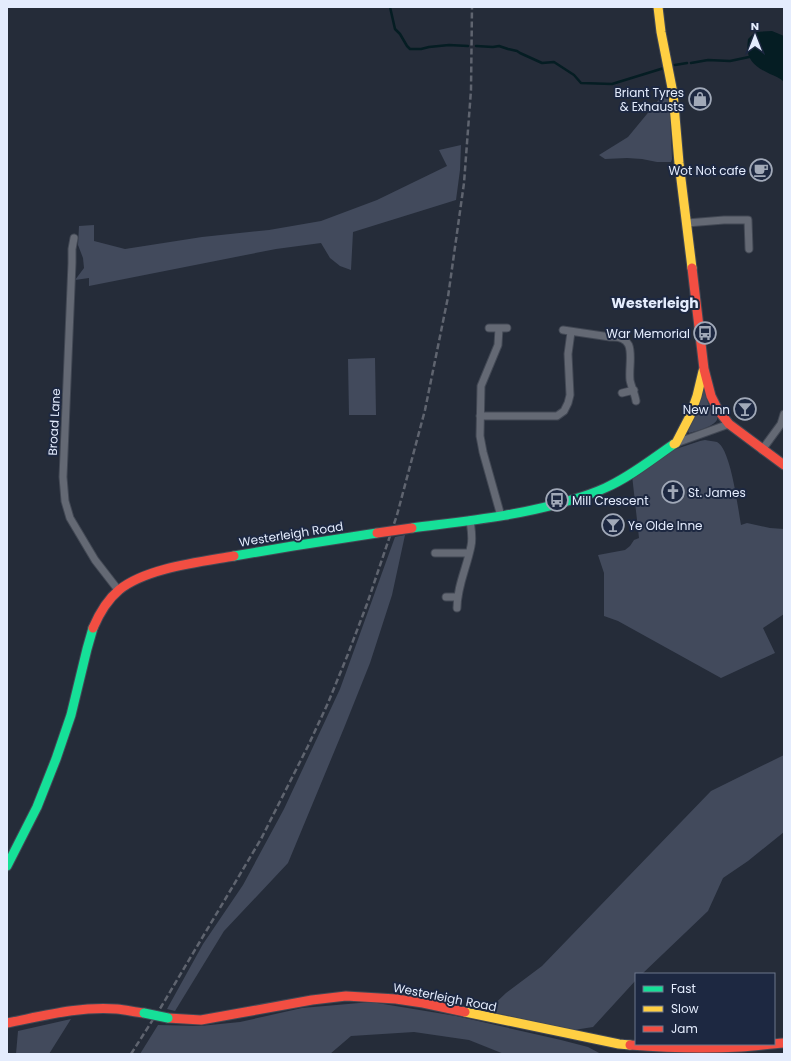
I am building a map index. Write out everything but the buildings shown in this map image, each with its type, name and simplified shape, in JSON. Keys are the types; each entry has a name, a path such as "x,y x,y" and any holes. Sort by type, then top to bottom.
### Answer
{"street":[{"path":"658,7 661,32 670,71 673,93 680,170 704,369 711,396 718,410 729,424 784,465"},
{"path":"687,223 748,220 749,249"},
{"name":"Broad Lane","path":"74,238 72,249 63,477 65,501 70,518 95,560 119,590"},
{"path":"489,328 507,328"},
{"path":"499,328 498,345 481,386 480,436 501,516"},
{"path":"563,330 622,338 628,342 630,348 630,380 636,401"},
{"path":"480,416 557,416 564,411 570,395 568,354 571,332"},
{"name":"Westerleigh Road","path":"7,866 37,807 52,772 67,728 94,623 106,604 119,590 129,583 153,573 189,565 278,548 501,516 558,504 604,489 622,480 676,443 690,416 704,369"},
{"path":"622,393 634,390"},
{"path":"762,450 781,424 784,414"},
{"path":"676,443 729,424"},
{"path":"457,608 457,597 471,545 470,520"},
{"path":"435,553 469,553"},
{"path":"446,597 457,597"},
{"name":"Westerleigh Road","path":"7,1023 81,1010 98,1009 118,1009 168,1018 201,1020 312,1000 346,996 396,999 423,1003 496,1020 619,1044 709,1051 763,1045"}],"shaded area":[{"path":"772,31 784,36 784,82 759,68 749,57 747,46 748,39 755,32"},
{"path":"662,89 668,89 671,162 657,162 627,158 605,159 599,155 628,137 661,97"},
{"path":"461,145 460,170 456,200 353,232 351,270 340,266 330,258 321,243 276,249 89,286 89,278 75,280 84,268 83,258 78,245 79,226 94,225 94,241 125,249 202,237 269,230 321,221 377,200 447,166 439,150"},
{"path":"375,358 376,415 349,415 348,359"},
{"path":"703,389 709,405 717,417 717,420 715,423 706,428 689,433 688,429"},
{"path":"705,440 717,442 722,447 726,456 733,480 741,525 747,523 770,528 784,529 784,614 763,628 775,653 721,678 618,621 604,616 604,573 598,555 625,550 634,540 639,538 632,475 664,453"},
{"path":"405,535 392,595 370,663 288,863 224,931 175,1011 167,1009 203,944 243,885 284,809 340,689 395,537"},
{"path":"784,755 784,832 748,861 723,878 708,911 643,973 635,973 635,981 593,1027 574,1030 487,1011 506,993 542,966 711,791"},
{"path":"371,1002 456,1016 588,1047 601,1054 504,1054 469,1040 414,1032 351,1036 330,1054 140,1054 158,1025 200,1026 240,1022 302,1008"},
{"path":"71,1019 49,1054 16,1054 18,1031"}],"waterway":[{"path":"390,7 395,29 410,49 449,45 468,46"},
{"path":"476,46 499,46 517,51 542,63 554,62 574,75 581,83 612,84 664,68"},
{"path":"691,63 708,60 730,61 749,57"},
{"path":"675,65 687,63"}],"railway":[{"path":"131,1054 161,1007 261,839 308,746 348,654 367,604 397,515 425,410 448,297 464,183 471,90 472,7"}],"traffic: fast":[{"path":"412,528 512,514 551,506 597,492 641,468 674,444"},
{"path":"234,556 377,533"},
{"path":"7,866 37,807 56,759 71,715 93,628"},
{"path":"144,1013 168,1018"}],"traffic: slow":[{"path":"658,7 661,32 673,93 679,163 692,268"},
{"path":"674,444 676,443 690,416 703,371"},
{"path":"465,1012 630,1045"}],"traffic: jam":[{"path":"692,268 704,369 711,396 718,410 729,424 784,465"},
{"path":"377,533 412,528"},
{"path":"93,628 101,612 111,598 130,582 158,571 234,556"},
{"path":"168,1018 201,1020 312,1000 346,996 396,999 465,1012"},
{"path":"7,1023 75,1010 103,1008 144,1013"},
{"path":"775,1044 784,1043"},
{"path":"630,1045 713,1048 762,1045"}],"place":[{"name":"Briant Tyres & Exhausts","path":"700,99"},
{"name":"Wot Not cafe","path":"761,170"},
{"name":"War Memorial","path":"705,333"},
{"name":"New Inn","path":"745,409"},
{"name":"St. James","path":"673,492"},
{"name":"Mill Crescent","path":"557,500"},
{"name":"Ye Olde Inne","path":"613,525"}],"district":[{"name":"Westerleigh","path":"655,303"}]}
